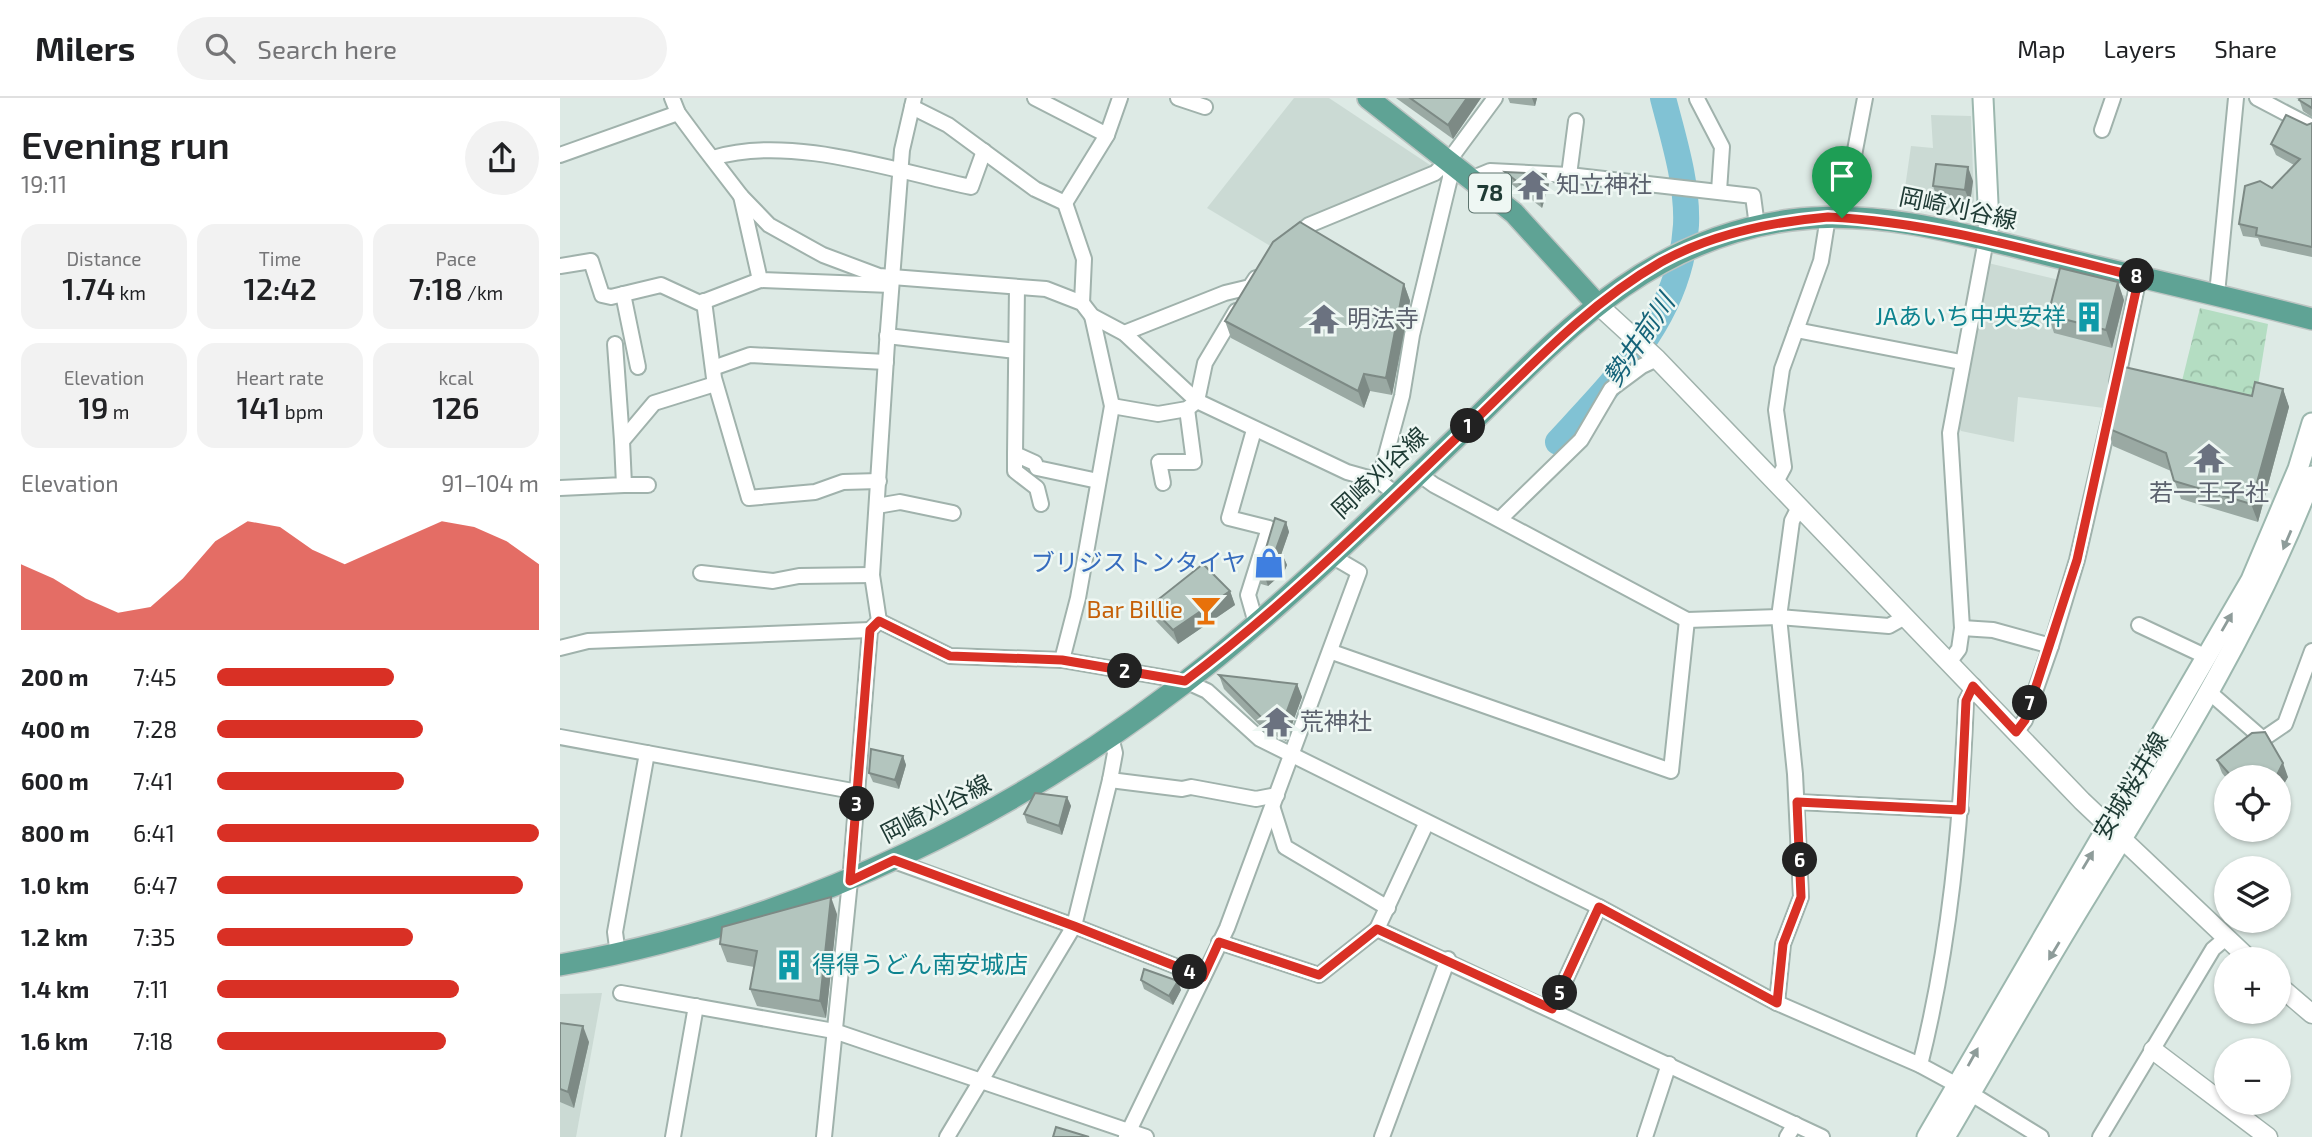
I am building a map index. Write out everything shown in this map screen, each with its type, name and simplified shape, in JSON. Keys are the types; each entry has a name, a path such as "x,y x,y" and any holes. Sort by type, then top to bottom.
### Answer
{"main road":[{"name":"78","path":"1368,98 1450,159 1514,213 1596,303"},
{"path":"1983,98 1989,224 1986,240"},
{"name":"岡崎刈谷線","path":"560,965 618,955 731,923 850,881 1010,801 1111,737 1256,623 1419,474 1596,303 1663,261 1706,242 1757,226 1835,217 1884,220 1986,240 2312,319"},
{"name":"安城桜井線","path":"1945,1137 1964,1089 2108,827 2251,580 2294,480 2312,424"},
{"name":"安城桜井線","path":"1927,1137 1964,1089 2123,840 2248,621 2286,544 2312,476"}],"street":[{"path":"672,98 678,113 741,196 769,225 823,255 893,281"},
{"path":"1035,98 1107,135"},
{"path":"1065,203 1107,135 1120,98"},
{"path":"1282,246 1309,225 1435,173 1450,159 1495,98"},
{"path":"1776,482 1784,467 1776,410 1782,369 1835,217 1865,98"},
{"path":"2102,130 2113,98"},
{"path":"2217,295 2236,98"},
{"path":"2257,98 2312,127"},
{"path":"1697,99 1722,148 1719,191"},
{"path":"1176,102 1205,107"},
{"path":"824,1137 874,626 872,576 900,172 902,150 913,103 948,125 1035,189 1065,203 1084,259 1082,303"},
{"path":"560,155 678,113"},
{"path":"1569,176 1576,121"},
{"path":"713,158 733,152 826,153 971,187 984,151"},
{"path":"1379,481 1402,396 1412,335 1450,178 1450,159"},
{"path":"1473,178 1490,171 1719,191 1753,197 1757,226"},
{"path":"741,196 760,280"},
{"path":"1950,661 1959,649 1962,628 1950,433 1961,362 1986,240"},
{"path":"560,266 591,261 602,295 611,297 662,285 700,303 760,280 893,281 1046,289 1082,303 1092,316 1124,333 1192,405 1346,472 1379,481 1396,494"},
{"path":"1163,483 1159,462 1194,462 1192,405 1205,363 1265,264"},
{"path":"2016,732 2025,720 2077,560 2139,277"},
{"path":"1017,287 1015,471 1037,488 1041,504"},
{"path":"1124,333 1224,293 1250,287"},
{"path":"623,294 638,367"},
{"path":"704,301 715,384 748,498 815,492 843,482 879,481"},
{"path":"1596,303 1657,359 2108,827 2236,947"},
{"path":"1062,660 1078,598 1112,406 1092,316"},
{"path":"1796,330 1961,362"},
{"path":"887,336 1016,351"},
{"path":"615,344 624,485 620,485"},
{"path":"712,368 751,355 886,362"},
{"path":"1500,519 1581,440 1611,389 1642,366 1657,359"},
{"path":"622,441 654,403 715,384"},
{"path":"1112,406 1158,414 1192,405"},
{"path":"1254,430 1229,518 1269,528 1248,596 1256,623"},
{"path":"1015,454 1035,463 1037,468 1098,481"},
{"path":"1419,474 1434,485 1687,620 1779,617 1889,626 1905,617"},
{"path":"560,488 648,485"},
{"path":"877,506 900,502 953,513"},
{"path":"1777,1003 1783,944 1801,897 1797,802 1779,617 1792,521 1799,506"},
{"path":"1127,1134 1227,929 1332,652 1359,572 1330,555"},
{"path":"701,573 773,581 799,576 872,576"},
{"path":"1332,652 1671,771 1687,620"},
{"path":"2139,625 2207,657"},
{"path":"560,648 588,642 874,626 950,656 1062,660 1185,681 1207,691 1251,733 1292,756 1599,907 1777,1003 1920,1065 2041,1137"},
{"path":"1962,628 1993,630 2051,646"},
{"path":"2208,691 2263,739 2286,724 2309,669 2312,652"},
{"path":"1920,1065 1945,954 1961,810 1966,701 1973,686"},
{"path":"560,737 858,792"},
{"path":"947,1137 1074,926 1110,780 1115,753 1111,737"},
{"path":"618,955 615,932 647,753"},
{"path":"1110,780 1182,789 1191,787 1275,802"},
{"path":"1275,802 1285,847 1388,908"},
{"path":"1797,802 1961,810"},
{"path":"1219,942 1319,975 1377,929 1426,824"},
{"path":"894,860 1203,977"},
{"path":"1552,1009 1599,907"},
{"path":"1377,929 1448,959 1669,1065 1791,1131 1822,1137"},
{"path":"2100,1137 2213,949 2226,938"},
{"path":"1382,1137 1448,959"},
{"path":"621,993 834,1031 1127,1134 1146,1137"},
{"path":"2305,999 2312,1014"},
{"path":"673,1137 696,1006"},
{"path":"2153,1050 2268,1137"},
{"path":"1645,1137 1669,1065"}],"shaded area":[{"path":"1294,98 1329,98 1433,167 1272,247 1207,208"},
{"path":"1931,115 1971,116 1974,201 1967,212 1950,215 1903,202 1911,146 1933,148"},
{"name":"JAあいち中央安祥","path":"1988,263 2127,296 2104,408 2018,397 2014,442 1961,431 1957,424"},
{"path":"602,993 576,1137 560,1137 560,994"}],"green space":[{"path":"2200,308 2268,324 2254,410 2179,393"}],"building":[{"path":"1410,98 1467,98 1448,125"},
{"path":"2312,98 2312,108 2299,100"},
{"path":"2286,115 2307,125 2312,123 2312,247 2256,235 2257,228 2239,224 2245,186 2260,181 2272,188 2300,159 2271,144"},
{"path":"1936,164 1968,167 1965,190 1933,186"},
{"path":"1505,172 1546,174 1539,199"},
{"name":"明法寺","path":"1300,222 1404,284 1386,378 1364,374 1358,391 1225,321 1273,242"},
{"path":"2060,268 2118,282 2106,330 2048,315"},
{"name":"若一王子社","path":"2120,366 2252,396 2255,382 2283,389 2251,504 2174,481 2166,453 2107,428"},
{"path":"1275,518 1286,522 1275,552 1283,556 1281,563 1265,577 1258,575"},
{"path":"1203,564 1230,591 1173,630 1150,606"},
{"path":"1219,675 1297,684 1281,727 1261,717"},
{"path":"2265,732 2282,765 2221,765 2217,760 2252,733"},
{"path":"871,749 903,756 895,780 869,773"},
{"path":"1035,793 1067,797 1059,826 1024,814"},
{"name":"得得うどん南安城店","path":"831,897 820,1001 750,989 757,951 720,944 722,927"},
{"path":"1144,969 1178,981 1169,996 1141,980"},
{"path":"560,1023 583,1026 568,1092 560,1089"},
{"path":"1056,1127 1089,1137 1053,1137"}],"waterway":[{"name":"勢井前川","path":"1558,442 1623,370 1659,317 1672,288 1681,258 1686,209 1679,161 1663,98"}],"place":[{"name":"知立神社","path":"1533,185"},
{"name":"JAあいち中央安祥","path":"2089,317"},
{"name":"明法寺","path":"1324,319"},
{"name":"若一王子社","path":"2209,458"},
{"name":"ブリジストンタイヤ","path":"1269,563"},
{"name":"Bar Billie","path":"1206,610"},
{"name":"荒神社","path":"1277,722"},
{"name":"得得うどん南安城店","path":"789,965"}],"route":[{"path":"1842,218 1884,220 1931,229 2139,277 2107,434 2097,463 2077,560 2025,720 2016,732 1973,686 1966,701 1961,810 1797,802 1801,897 1783,944 1777,1003 1599,907 1552,1009 1448,959 1377,929 1319,975 1219,942 1203,977 894,860 850,881 870,630 879,621 950,656 1062,660 1185,681 1256,623 1419,474 1596,303 1663,261 1706,242 1757,226 1790,220 1842,218"}]}
